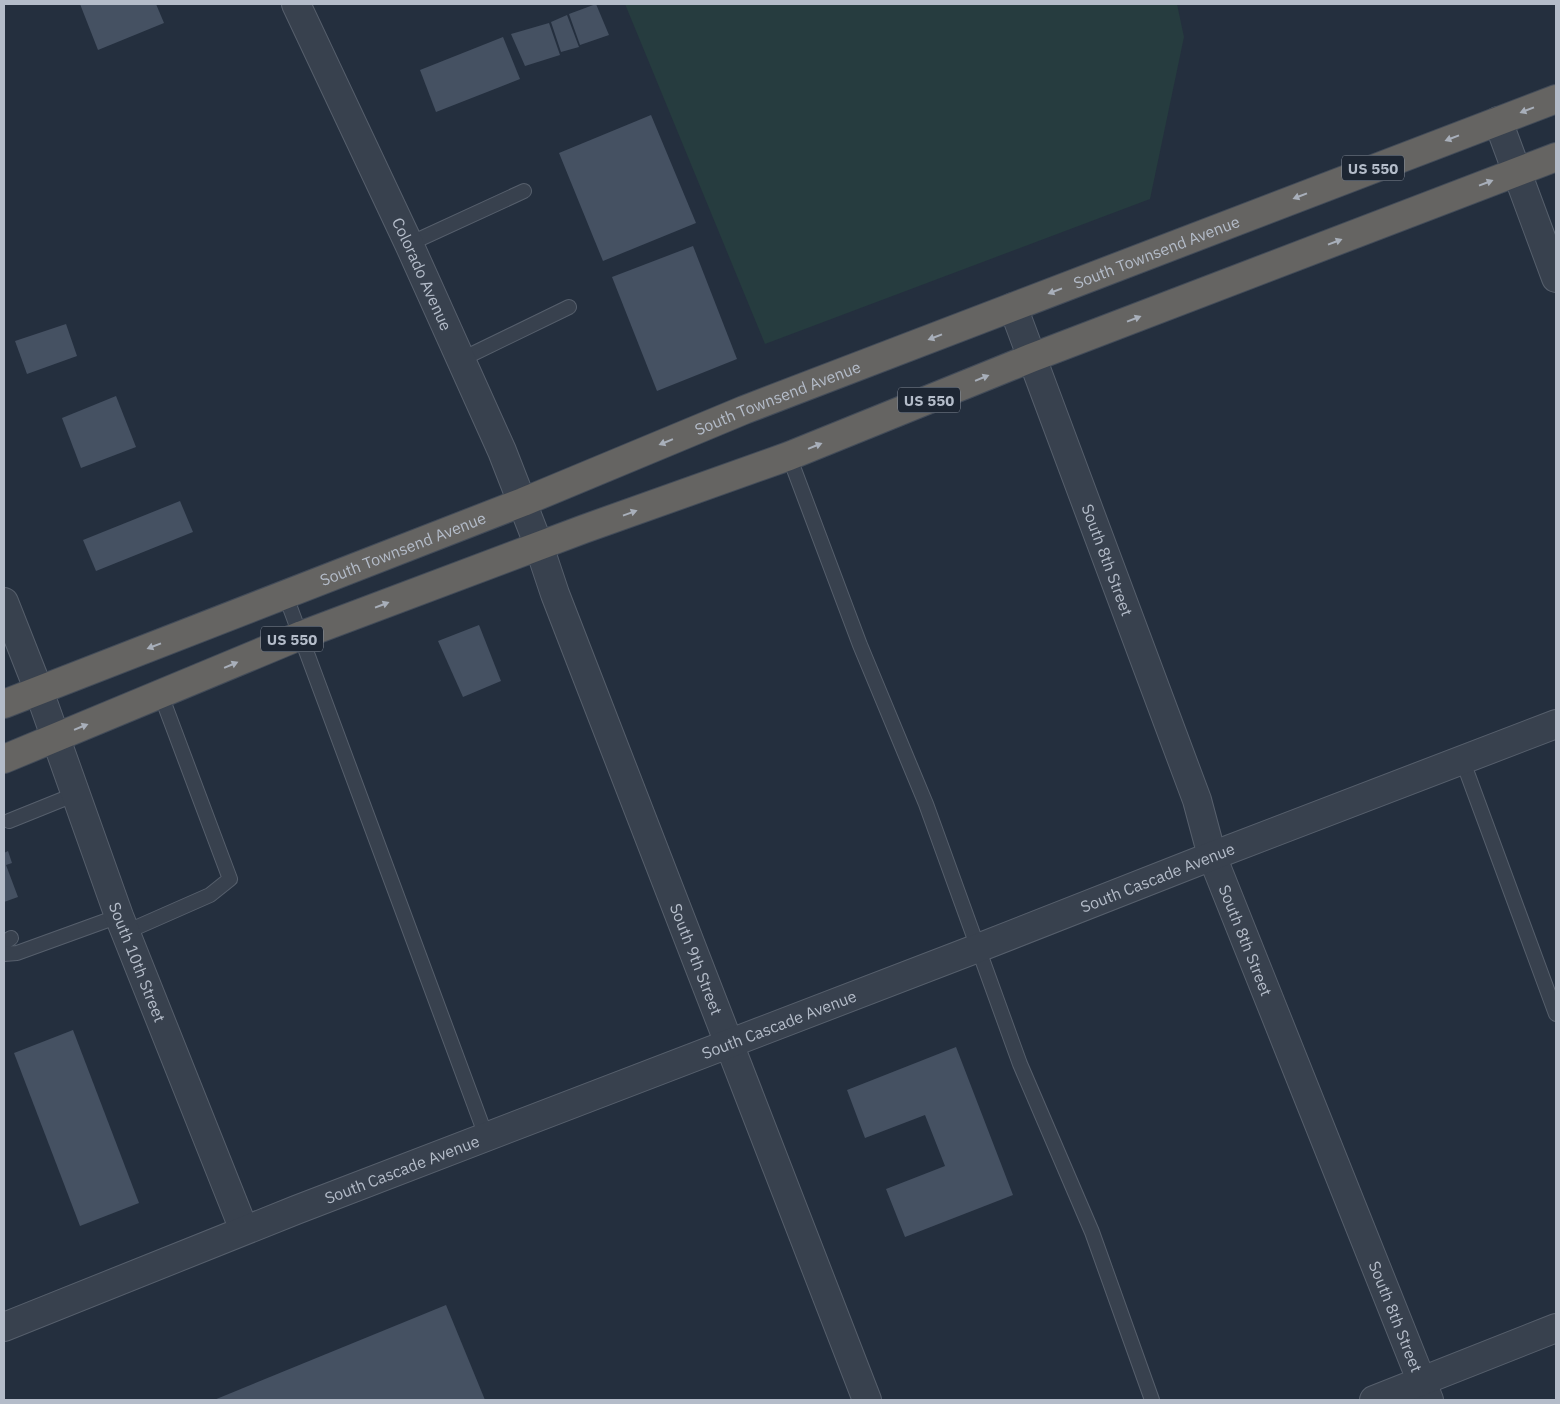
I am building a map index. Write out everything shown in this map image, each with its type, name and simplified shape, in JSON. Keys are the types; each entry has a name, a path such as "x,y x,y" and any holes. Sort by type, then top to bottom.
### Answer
{"highway":[{"name":"South Townsend Avenue","path":"4,704 522,502 744,410 1556,99"},
{"name":"US 550","path":"4,759 302,635 539,546 788,456 1031,358 1556,157"}],"street":[{"name":"Colorado Avenue","path":"296,4 502,451 539,546"},
{"path":"1498,121 1556,278"},
{"name":"South 8th Street","path":"1013,307 1197,800 1212,856 1425,1391"},
{"name":"South 9th Street","path":"539,546 555,594 866,1400"},
{"name":"South 10th Street","path":"4,602 39,690 123,924 244,1230"},
{"name":"South Cascade Avenue","path":"4,1327 244,1230 1556,724"},
{"path":"1374,1400 1425,1391 1556,1328"}],"lane":[{"path":"408,244 524,191"},
{"path":"460,360 569,307"},
{"path":"788,456 860,645 926,804 1020,1064 1092,1232 1152,1400"},
{"path":"285,594 302,635 486,1136"},
{"path":"4,954 17,953 123,924 210,895 230,879 161,695"},
{"path":"1462,759 1556,1014"},
{"path":"9,821 76,794"}],"green space":[{"path":"625,4 1177,4 1184,37 1150,199 765,344"}],"building":[{"path":"80,4 156,4 164,23 98,50"},
{"path":"596,4 609,35 580,45 569,14"},
{"path":"567,15 579,47 561,52 551,22"},
{"path":"549,23 560,55 525,66 511,34"},
{"path":"503,37 520,79 436,112 420,70"},
{"path":"651,115 696,223 603,261 559,153"},
{"path":"693,246 737,359 657,391 612,277"},
{"path":"66,324 77,356 27,374 15,341"},
{"path":"116,396 136,447 81,468 62,418"},
{"path":"180,501 193,532 96,571 83,540"},
{"path":"479,625 501,681 463,697 438,641"},
{"path":"8,851 12,863 6,865 18,897 4,902 4,853"},
{"path":"73,1030 139,1203 80,1226 14,1053"},
{"path":"956,1047 1013,1195 905,1237 886,1189 945,1166 925,1115 865,1138 847,1090"},
{"path":"446,1305 485,1400 214,1400"}]}
